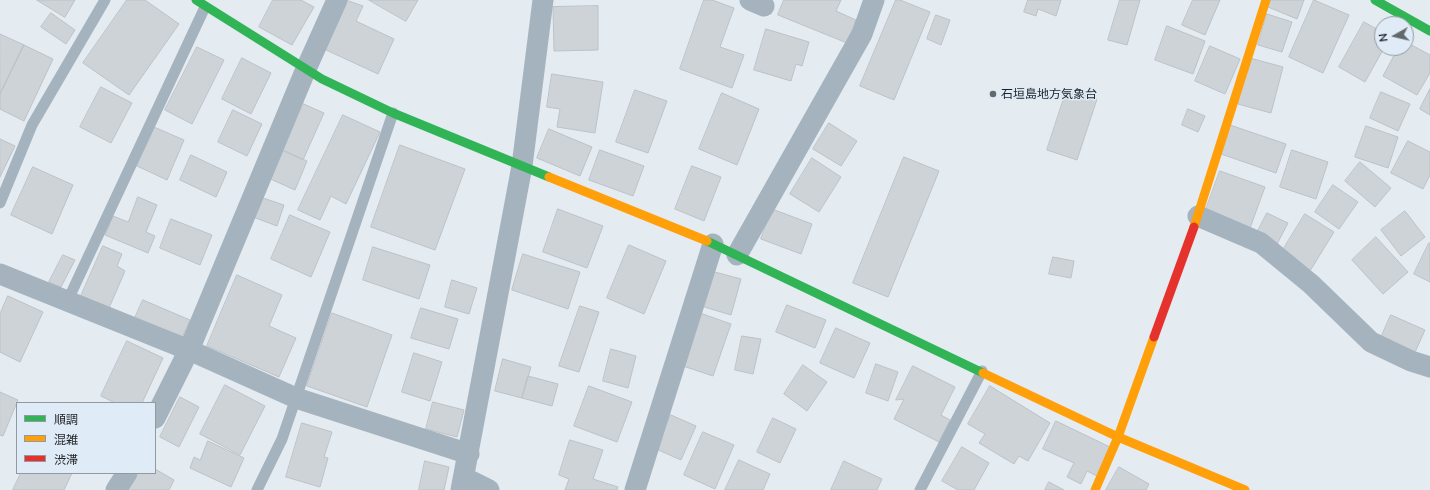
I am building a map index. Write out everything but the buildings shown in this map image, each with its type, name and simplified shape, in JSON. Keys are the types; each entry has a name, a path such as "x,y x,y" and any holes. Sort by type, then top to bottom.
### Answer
{"main road":[{"path":"196,0 322,79 393,113 713,244 1118,437 1245,490"},
{"path":"1095,490 1118,437 1198,216 1266,0"},
{"path":"1375,0 1430,31"}],"street":[{"path":"156,416 189,350 306,69 337,0"},
{"path":"489,490 463,484 522,166 543,0"},
{"path":"737,255 862,34 874,0"},
{"path":"1198,216 1262,243 1311,284 1371,342 1411,361 1430,367"},
{"path":"635,490 713,244"},
{"path":"1,277 189,350 296,398 469,454"},
{"path":"116,490 126,474"}],"lane":[{"path":"0,203 32,125 105,0"},
{"path":"67,302 205,6"},
{"path":"257,490 282,439 393,113"},
{"path":"920,490 982,372"}],"traffic: fast":[{"path":"196,0 322,79 393,113 549,177"},
{"path":"1375,0 1430,31"},
{"path":"707,241 983,373"}],"traffic: slow":[{"path":"1194,227 1266,0"},
{"path":"549,177 707,241"},
{"path":"1095,490 1118,437 1154,337"},
{"path":"983,373 1118,437 1245,490"}],"traffic: jam":[{"path":"1154,337 1194,227"}],"place":[{"name":"石垣島地方気象台","path":"993,94"}]}
